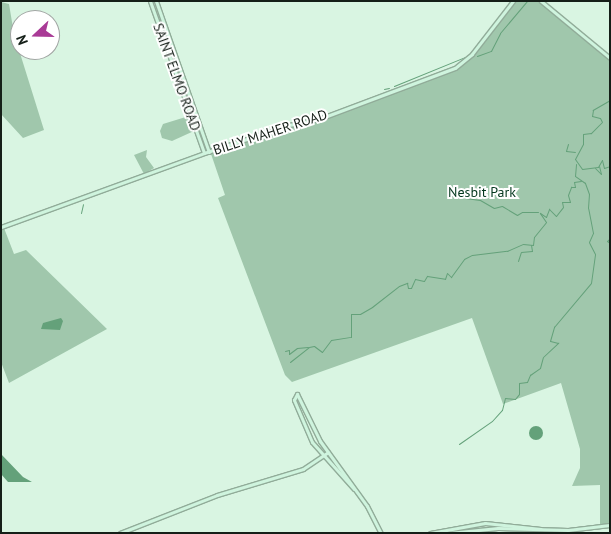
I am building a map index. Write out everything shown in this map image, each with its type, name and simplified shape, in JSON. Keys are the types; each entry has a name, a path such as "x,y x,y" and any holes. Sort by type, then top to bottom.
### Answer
{"main road":[{"name":"SAINT ELMO ROAD","path":"150,1 204,153"},
{"name":"SAINT ELMO ROAD","path":"156,1 209,152"},
{"name":"BILLY MAHER ROAD","path":"1,227 204,153 289,125 319,119 455,68 472,54 513,1"},
{"path":"541,1 610,58"},
{"path":"191,116 195,114"},
{"path":"196,130 201,128"},
{"path":"354,489 322,456 302,421 294,400 297,394 328,452 354,489 380,533"},
{"path":"120,533 217,495 302,469 328,452"},
{"path":"430,533 485,523 542,531"},
{"path":"449,533 483,529 576,530 610,525"}],"green space":[{"name":"Nesbit Park","path":"517,1 541,1 610,57 610,525 600,527 600,485 572,486 580,468 580,449 561,383 503,404 472,318 292,382 285,375 218,198 225,195 210,151 291,124 323,118 367,99 463,65"},
{"path":"1,2 9,4 10,10 10,60 22,60 44,130 23,138 1,114"},
{"path":"189,116 194,131 172,141 162,138 160,131 163,124"},
{"path":"147,150 146,157 154,168 144,174 134,155"},
{"path":"4,228 14,254 26,250 107,329 9,383 1,362 1,229"}],"shaded area":[{"path":"61,318 63,321 60,330 41,329 43,323"},
{"path":"533,426 539,426 543,433 539,440 533,440 529,436 529,430"},
{"path":"1,454 23,477 32,482 8,482 1,474"}],"waterway":[{"path":"477,56 491,51 500,33 527,1"},
{"path":"394,86 465,57"},
{"path":"384,89 389,88"},
{"path":"610,100 593,110 592,116 600,118 602,122 591,133 583,134 583,144 575,159 582,169 598,167 602,160 604,168 610,166"},
{"path":"568,144 566,151 575,152"},
{"path":"459,444 492,421 502,410 505,398 515,399 519,394 519,383 527,382 530,375 540,368 543,357 558,343 550,341 554,327 591,283 595,254 589,242 593,233 588,208 589,194 585,183 575,176 576,164"},
{"path":"595,168 601,174 599,166"},
{"path":"290,362 309,347 314,346 322,352 331,340 351,337 351,314 360,314 399,286 407,283 408,288 411,288 415,279 424,281 427,276 445,279 447,273 451,277 464,259 472,255 507,251 523,244 533,245 534,237 546,222 540,213 546,217 549,209 556,216 563,207 562,202 570,202 568,195 571,187 575,187 574,182 581,181"},
{"path":"451,196 480,200 494,208 502,206 517,215 522,212 538,212"},
{"path":"81,213 83,204"},
{"path":"610,238 607,241 610,243"},
{"path":"518,261 521,252 532,251 531,245"},
{"path":"285,351 289,350 289,354 297,348 308,347"}]}
